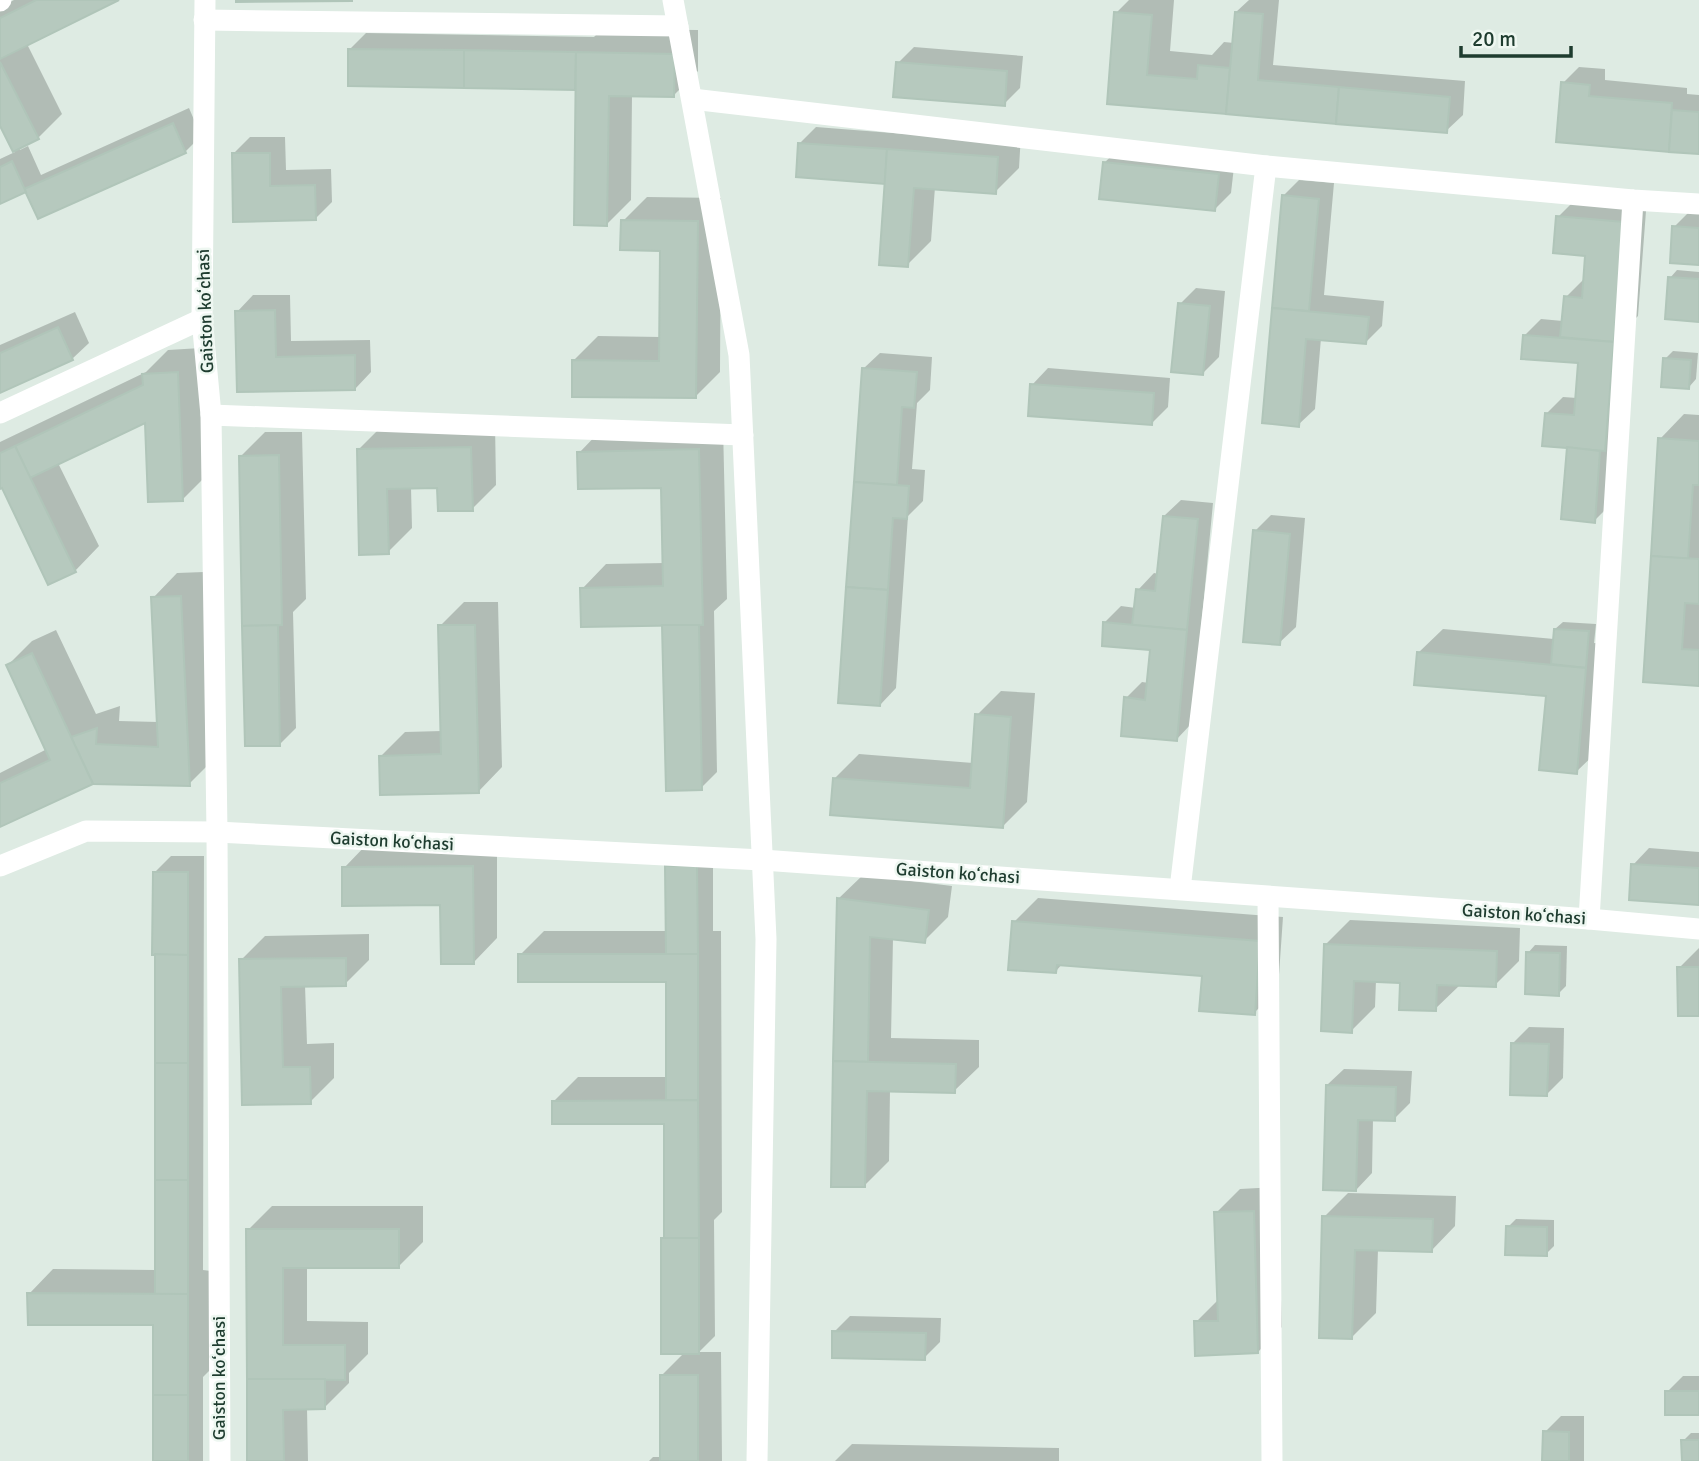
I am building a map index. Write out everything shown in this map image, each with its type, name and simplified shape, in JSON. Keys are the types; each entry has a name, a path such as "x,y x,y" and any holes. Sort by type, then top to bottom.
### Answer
{"street":[{"path":"673,0 739,355 766,939 757,1461"},
{"path":"205,10 678,26"},
{"name":"Gaiston koʻchasi","path":"205,10 202,319 211,415 220,1461"},
{"path":"692,99 1266,166 1699,204"},
{"path":"1180,889 1266,166"},
{"path":"1590,919 1633,200"},
{"path":"0,413 202,319"},
{"path":"211,415 743,435"},
{"path":"0,866 86,831 216,832"},
{"name":"Gaiston koʻchasi","path":"216,832 762,860 1699,929"},
{"path":"1268,897 1272,1461"}],"building":[{"path":"36,0 119,0 0,59 0,18"},
{"path":"352,0 352,1 236,2"},
{"path":"1114,12 1152,15 1147,75 1197,79 1198,65 1230,68 1226,114 1107,104"},
{"path":"1235,12 1263,14 1258,80 1339,87 1336,124 1226,114"},
{"path":"348,49 464,50 464,88 348,86"},
{"path":"464,50 576,52 575,90 464,88"},
{"path":"576,52 675,54 674,97 609,96 607,226 574,225"},
{"path":"0,62 39,139 13,152 0,126"},
{"path":"896,62 1007,71 1005,106 893,97"},
{"path":"1561,82 1590,85 1589,96 1672,103 1669,152 1556,142"},
{"path":"1339,87 1450,97 1447,133 1336,124"},
{"path":"1672,110 1699,112 1699,154 1669,152"},
{"path":"173,123 186,153 38,219 24,189"},
{"path":"798,143 887,149 885,184 796,177"},
{"path":"887,149 998,157 996,194 914,188 908,267 879,265"},
{"path":"232,153 270,153 270,186 315,185 316,220 233,222"},
{"path":"12,161 26,192 0,204 0,167"},
{"path":"1103,162 1219,174 1215,211 1099,199"},
{"path":"1282,195 1319,199 1309,311 1272,308"},
{"path":"1556,216 1624,222 1614,342 1560,337 1564,296 1582,298 1585,256 1553,253"},
{"path":"621,220 698,221 696,398 572,397 572,360 659,361 660,251 620,250"},
{"path":"1672,226 1699,228 1699,265 1670,263"},
{"path":"1668,277 1699,279 1699,322 1665,319"},
{"path":"1178,303 1210,306 1203,375 1171,372"},
{"path":"1272,308 1369,317 1366,344 1306,339 1299,427 1262,423"},
{"path":"275,310 276,357 355,355 355,390 237,392 235,311"},
{"path":"58,327 73,360 0,393 0,353"},
{"path":"1523,335 1614,342 1605,451 1542,446 1545,413 1574,415 1578,363 1521,359"},
{"path":"1663,358 1691,360 1689,389 1661,387"},
{"path":"862,368 917,372 914,408 902,407 897,485 854,482"},
{"path":"178,372 183,501 148,502 145,423 30,478 15,446 143,385 142,374"},
{"path":"1030,384 1154,393 1152,425 1028,416"},
{"path":"1658,438 1699,441 1699,485 1693,485 1688,559 1651,556"},
{"path":"15,446 76,572 48,585 2,488 0,489 0,453"},
{"path":"471,447 473,511 438,511 437,488 387,489 389,554 359,555 357,449"},
{"path":"1567,447 1600,451 1595,523 1561,519"},
{"path":"699,449 703,625 581,627 580,588 663,586 661,488 578,489 577,452"},
{"path":"279,455 282,625 242,626 239,456"},
{"path":"854,482 909,486 907,519 893,518 888,590 846,587"},
{"path":"1163,516 1198,519 1187,630 1132,625 1136,589 1155,591"},
{"path":"1253,530 1290,534 1280,645 1243,642"},
{"path":"1651,556 1699,559 1699,604 1685,603 1682,649 1699,650 1699,686 1643,682"},
{"path":"846,587 888,590 880,706 838,703"},
{"path":"181,596 190,786 93,784 71,737 97,728 96,744 158,747 151,597"},
{"path":"1103,622 1187,630 1177,741 1121,736 1124,697 1145,700 1150,650 1102,646"},
{"path":"278,625 280,746 245,746 242,626"},
{"path":"438,625 475,625 479,793 380,795 379,756 441,754"},
{"path":"662,625 699,625 702,790 666,791"},
{"path":"1554,629 1589,631 1586,668 1551,664"},
{"path":"1417,652 1586,668 1577,774 1539,770 1546,696 1414,685"},
{"path":"32,653 93,784 0,827 0,783 50,760 6,665"},
{"path":"975,714 1011,717 1003,828 830,815 833,778 970,788"},
{"path":"1631,864 1699,868 1699,905 1629,900"},
{"path":"473,866 474,964 441,964 440,905 342,906 342,867"},
{"path":"665,866 697,866 698,954 666,954"},
{"path":"153,872 188,872 188,955 152,955"},
{"path":"837,898 929,910 925,943 870,937 868,1062 833,1061"},
{"path":"1012,921 1260,941 1255,1015 1199,1011 1202,976 1057,965 1056,973 1008,970"},
{"path":"1324,944 1497,951 1496,987 1437,985 1436,1011 1399,1010 1400,983 1354,981 1352,1033 1321,1031"},
{"path":"1526,952 1560,953 1559,996 1525,994"},
{"path":"155,954 188,955 188,1063 155,1063"},
{"path":"518,954 698,954 698,1100 666,1100 666,982 518,982"},
{"path":"346,958 346,986 281,987 283,1067 310,1067 311,1104 242,1105 239,959"},
{"path":"1677,967 1699,967 1699,1016 1678,1016"},
{"path":"1511,1043 1549,1044 1547,1096 1510,1095"},
{"path":"833,1061 956,1064 955,1093 867,1091 865,1187 831,1187"},
{"path":"155,1063 188,1063 188,1180 155,1180"},
{"path":"1326,1085 1396,1087 1395,1121 1358,1120 1356,1191 1323,1190"},
{"path":"698,1100 699,1238 664,1238 664,1124 552,1124 552,1101"},
{"path":"155,1180 188,1180 188,1294 155,1294"},
{"path":"1254,1211 1258,1353 1195,1356 1194,1321 1218,1321 1214,1212"},
{"path":"1322,1216 1433,1219 1432,1252 1355,1250 1352,1339 1319,1338"},
{"path":"1506,1226 1547,1227 1547,1256 1505,1255"},
{"path":"246,1229 399,1229 399,1268 283,1268 283,1345 345,1345 345,1380 247,1379"},
{"path":"661,1238 699,1238 699,1354 661,1354"},
{"path":"27,1293 188,1294 188,1395 153,1395 153,1325 28,1325"},
{"path":"832,1331 926,1333 925,1360 832,1358"},
{"path":"660,1375 698,1375 698,1461 660,1461"},
{"path":"247,1379 325,1379 325,1409 283,1410 284,1461 247,1461"},
{"path":"1665,1391 1699,1391 1699,1415 1665,1415"},
{"path":"153,1395 188,1395 188,1461 153,1461"},
{"path":"1543,1431 1569,1432 1569,1461 1542,1461"},
{"path":"1681,1440 1699,1440 1699,1461 1682,1461"}]}
